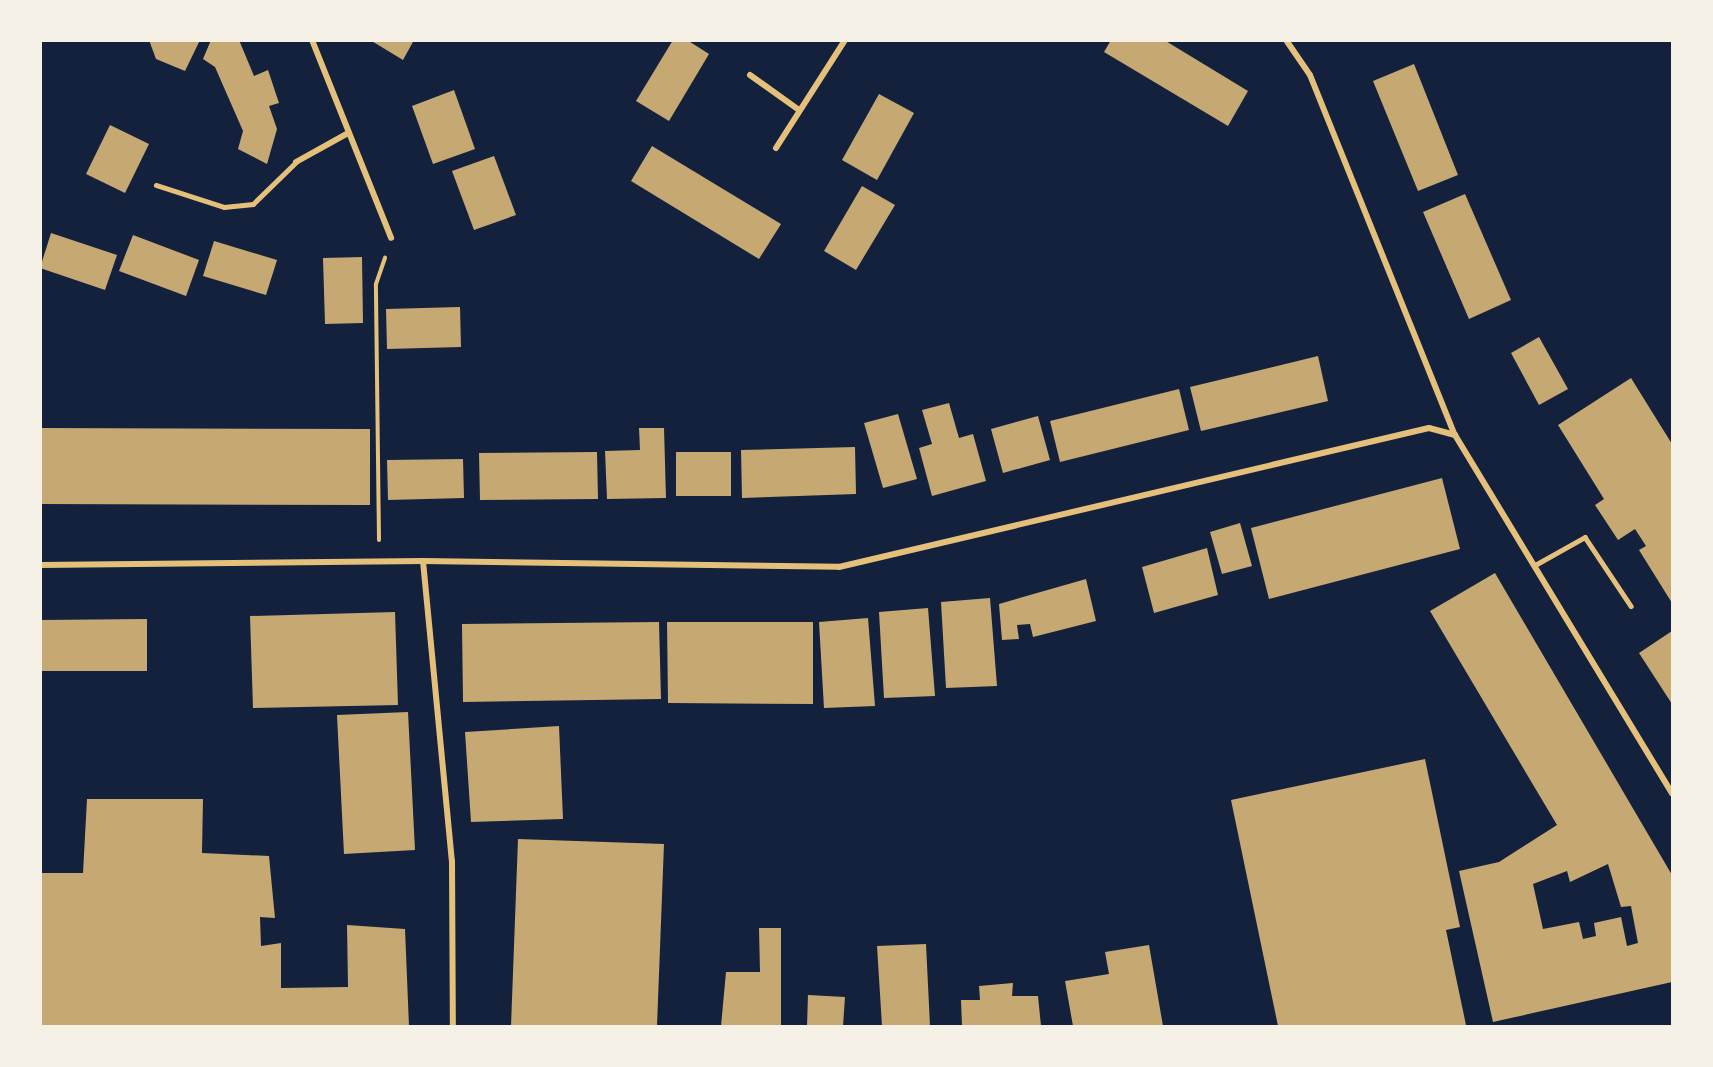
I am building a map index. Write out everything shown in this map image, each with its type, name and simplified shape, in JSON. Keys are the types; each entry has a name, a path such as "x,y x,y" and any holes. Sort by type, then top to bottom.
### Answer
{"street":[{"path":"312,40 391,238"},
{"path":"776,148 845,40"},
{"path":"1286,40 1310,75 1455,435 1672,793"},
{"path":"750,75 799,110"},
{"path":"296,162 348,133"},
{"path":"40,565 423,561 839,567 1429,428 1455,435"},
{"path":"423,561 452,861 453,1026"}],"lane":[{"path":"156,185 224,207 253,204 296,162"},
{"path":"1535,565 1585,537 1631,606"}],"path":[{"path":"380,561 376,284 391,238"}],"building":[{"path":"149,40 200,40 185,71 156,59"},
{"path":"211,40 239,40 254,76 268,70 279,103 269,106 277,129 267,164 238,149 243,131 215,67 203,59"},
{"path":"370,40 414,40 403,60"},
{"path":"673,40 687,40 709,54 669,121 636,101"},
{"path":"1111,40 1164,40 1248,91 1228,126 1104,52"},
{"path":"1414,64 1458,175 1418,191 1373,81"},
{"path":"454,90 475,149 433,164 412,106"},
{"path":"879,94 914,113 877,180 842,160"},
{"path":"110,125 149,144 125,193 86,174"},
{"path":"652,146 781,224 759,259 631,181"},
{"path":"494,156 516,215 474,230 452,171"},
{"path":"862,186 895,205 856,270 824,251"},
{"path":"1465,194 1511,300 1469,319 1423,212"},
{"path":"51,233 117,255 105,290 40,268"},
{"path":"133,235 199,260 186,296 119,271"},
{"path":"214,241 277,260 266,295 203,276"},
{"path":"362,257 363,323 325,324 323,258"},
{"path":"460,307 461,347 387,349 386,309"},
{"path":"1539,337 1568,389 1539,405 1511,353"},
{"path":"1318,356 1328,401 1201,431 1190,387"},
{"path":"1631,378 1672,444 1672,603 1639,550 1646,546 1635,529 1618,540 1595,505 1604,499 1558,425"},
{"path":"1179,389 1189,430 1060,462 1050,421"},
{"path":"949,403 959,438 973,434 986,481 932,496 919,448 932,444 922,410"},
{"path":"898,414 917,479 883,488 864,423"},
{"path":"1038,416 1050,460 1003,473 991,429"},
{"path":"40,428 370,429 370,505 40,504"},
{"path":"639,428 664,428 666,498 607,499 605,451 640,450"},
{"path":"855,447 856,494 742,498 741,450"},
{"path":"597,452 598,499 480,500 479,453"},
{"path":"676,452 731,452 731,496 676,496"},
{"path":"463,459 464,498 388,500 387,460"},
{"path":"1442,478 1460,549 1269,599 1251,528"},
{"path":"1240,523 1252,566 1222,574 1210,532"},
{"path":"1207,548 1218,595 1154,613 1142,567"},
{"path":"1495,573 1672,875 1672,982 1493,1022 1459,871 1499,862 1557,825 1430,611","holes":["1608,864 1621,907 1631,906 1638,943 1627,946 1621,917 1594,923 1596,936 1583,939 1579,922 1543,929 1533,884 1567,871 1570,882"]},
{"path":"1086,579 1096,621 1033,637 1030,624 1017,625 1019,639 1002,640 999,604"},
{"path":"990,598 997,686 946,688 941,602"},
{"path":"928,608 935,696 884,698 879,612"},
{"path":"395,612 398,705 253,708 250,616"},
{"path":"868,618 875,706 824,708 819,622"},
{"path":"147,619 147,671 40,671 40,620"},
{"path":"659,622 661,699 463,702 462,624"},
{"path":"667,622 813,622 813,704 668,703"},
{"path":"1672,631 1672,704 1639,653"},
{"path":"408,712 415,850 344,854 337,715"},
{"path":"559,726 563,819 471,822 465,732"},
{"path":"1425,759 1460,927 1446,930 1466,1025 1278,1026 1231,800"},
{"path":"87,799 203,799 202,853 269,856 275,918 260,917 261,946 281,943 281,988 348,987 347,925 405,929 409,1026 40,1026 42,873 83,873"},
{"path":"518,839 664,844 657,1026 511,1026"},
{"path":"759,928 781,928 781,1026 721,1026 726,972 760,972"},
{"path":"926,944 930,1026 882,1026 877,946"},
{"path":"1149,945 1163,1026 1073,1026 1065,981 1109,974 1105,952"},
{"path":"1013,983 1012,996 1038,996 1041,1026 962,1026 961,1000 980,1000 979,986"},
{"path":"808,995 845,997 843,1026 807,1026"}]}
